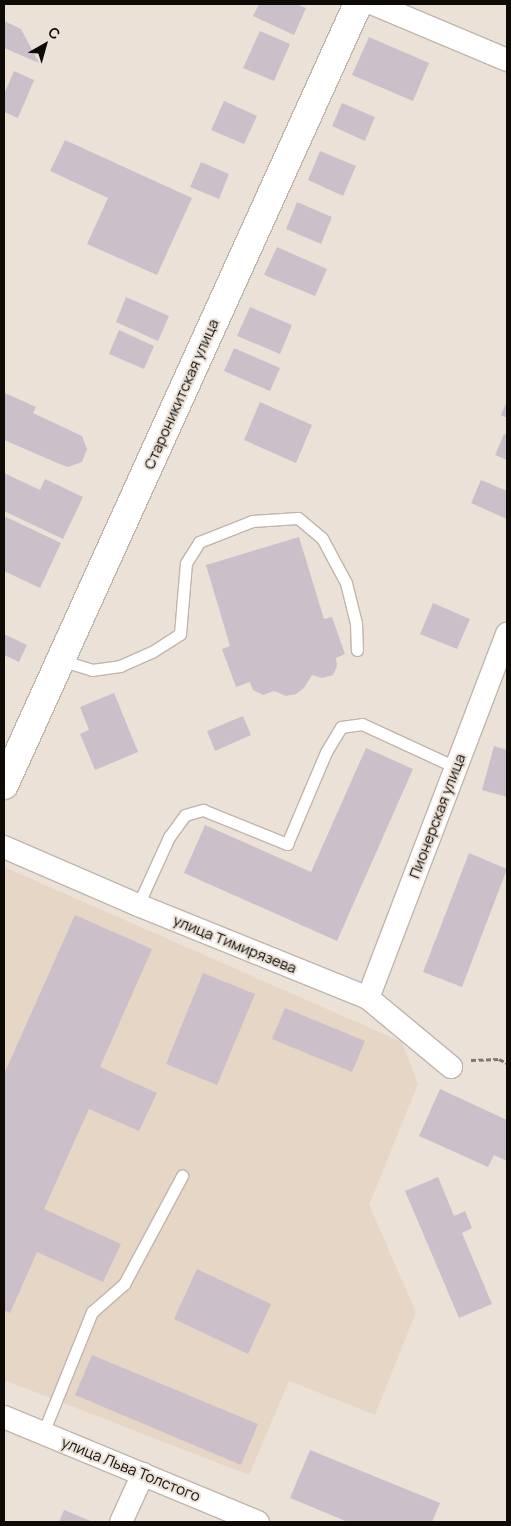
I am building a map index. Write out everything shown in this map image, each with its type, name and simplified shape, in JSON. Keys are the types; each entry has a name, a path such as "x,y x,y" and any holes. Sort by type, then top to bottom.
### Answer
{"main road":[{"name":"Староникитская улица","path":"4,785 358,4"}],"street":[{"path":"374,4 507,60"},
{"name":"Пионерская улица","path":"368,998 507,634"},
{"name":"улица Тимирязева","path":"4,847 138,906 368,998 451,1067"},
{"name":"улица Льва Толстого","path":"4,1417 258,1522"},
{"path":"121,1522 143,1474"}],"lane":[{"path":"60,660 92,670 120,666 152,652 180,634 186,563 200,542 252,521 298,518 322,538 346,583 356,623 357,650"},
{"path":"138,906 169,837 185,815 203,810 287,844 326,752 341,727 362,724 455,767"},
{"path":"43,1433 92,1312 124,1284 182,1176"}],"path":[{"path":"476,1059 498,1059 507,1063"}],"shaded area":[{"path":"4,867 402,1042 418,1084 369,1205 416,1312 375,1415 289,1381 249,1475 4,1380"}],"building":[{"path":"259,4 296,4 306,8 294,35 253,16"},
{"path":"4,21 21,29 39,63 4,48"},
{"path":"260,31 290,44 274,81 243,68"},
{"path":"369,37 429,63 413,101 352,75"},
{"path":"14,71 34,80 18,118 4,112 4,94"},
{"path":"224,101 257,116 244,144 211,130"},
{"path":"342,103 375,117 365,141 332,126"},
{"path":"65,140 192,198 157,275 87,244 108,198 50,171"},
{"path":"320,151 356,166 343,196 308,180"},
{"path":"201,162 229,174 219,199 190,187"},
{"path":"297,202 332,217 321,244 286,229"},
{"path":"277,247 327,269 315,296 264,275"},
{"path":"126,297 169,316 158,341 116,322"},
{"path":"250,307 292,325 280,354 237,336"},
{"path":"119,330 154,346 144,369 109,354"},
{"path":"234,348 280,368 270,391 224,371"},
{"path":"5,393 36,407 33,413 82,436 87,449 82,462 68,467 4,440"},
{"path":"507,401 507,418 501,415"},
{"path":"260,402 312,425 296,463 244,440"},
{"path":"504,434 507,435 507,460 495,455"},
{"path":"4,473 40,490 45,479 83,497 63,539 4,511"},
{"path":"481,480 507,491 507,519 471,503"},
{"path":"6,517 61,543 40,588 4,571 4,521"},
{"path":"299,537 324,619 332,617 345,654 336,658 337,666 333,675 322,678 312,675 304,688 296,694 286,696 274,691 263,695 253,690 250,682 236,687 222,649 230,646 206,565"},
{"path":"433,603 470,619 457,649 420,634"},
{"path":"4,634 27,645 19,662 4,655"},
{"path":"114,693 138,752 95,770 80,734 89,730 80,707"},
{"path":"243,716 251,735 215,751 207,731"},
{"path":"494,746 507,750 507,797 482,790"},
{"path":"366,748 413,769 337,941 184,873 205,825 311,872"},
{"path":"469,853 507,869 462,987 423,972"},
{"path":"75,915 152,949 100,1067 157,1093 139,1131 89,1109 44,1209 121,1244 103,1282 37,1252 10,1313 4,1310 4,1074"},
{"path":"203,973 255,994 217,1085 166,1064"},
{"path":"285,1008 365,1041 352,1072 272,1039"},
{"path":"440,1089 507,1120 507,1161 494,1155 488,1167 419,1136"},
{"path":"438,1177 454,1216 465,1211 472,1228 462,1233 492,1304 459,1318 405,1191"},
{"path":"197,1269 271,1304 248,1354 174,1319"},
{"path":"92,1355 258,1424 241,1465 75,1395"},
{"path":"310,1450 440,1503 432,1522 348,1522 290,1498"},
{"path":"64,1510 93,1522 59,1522"}]}
